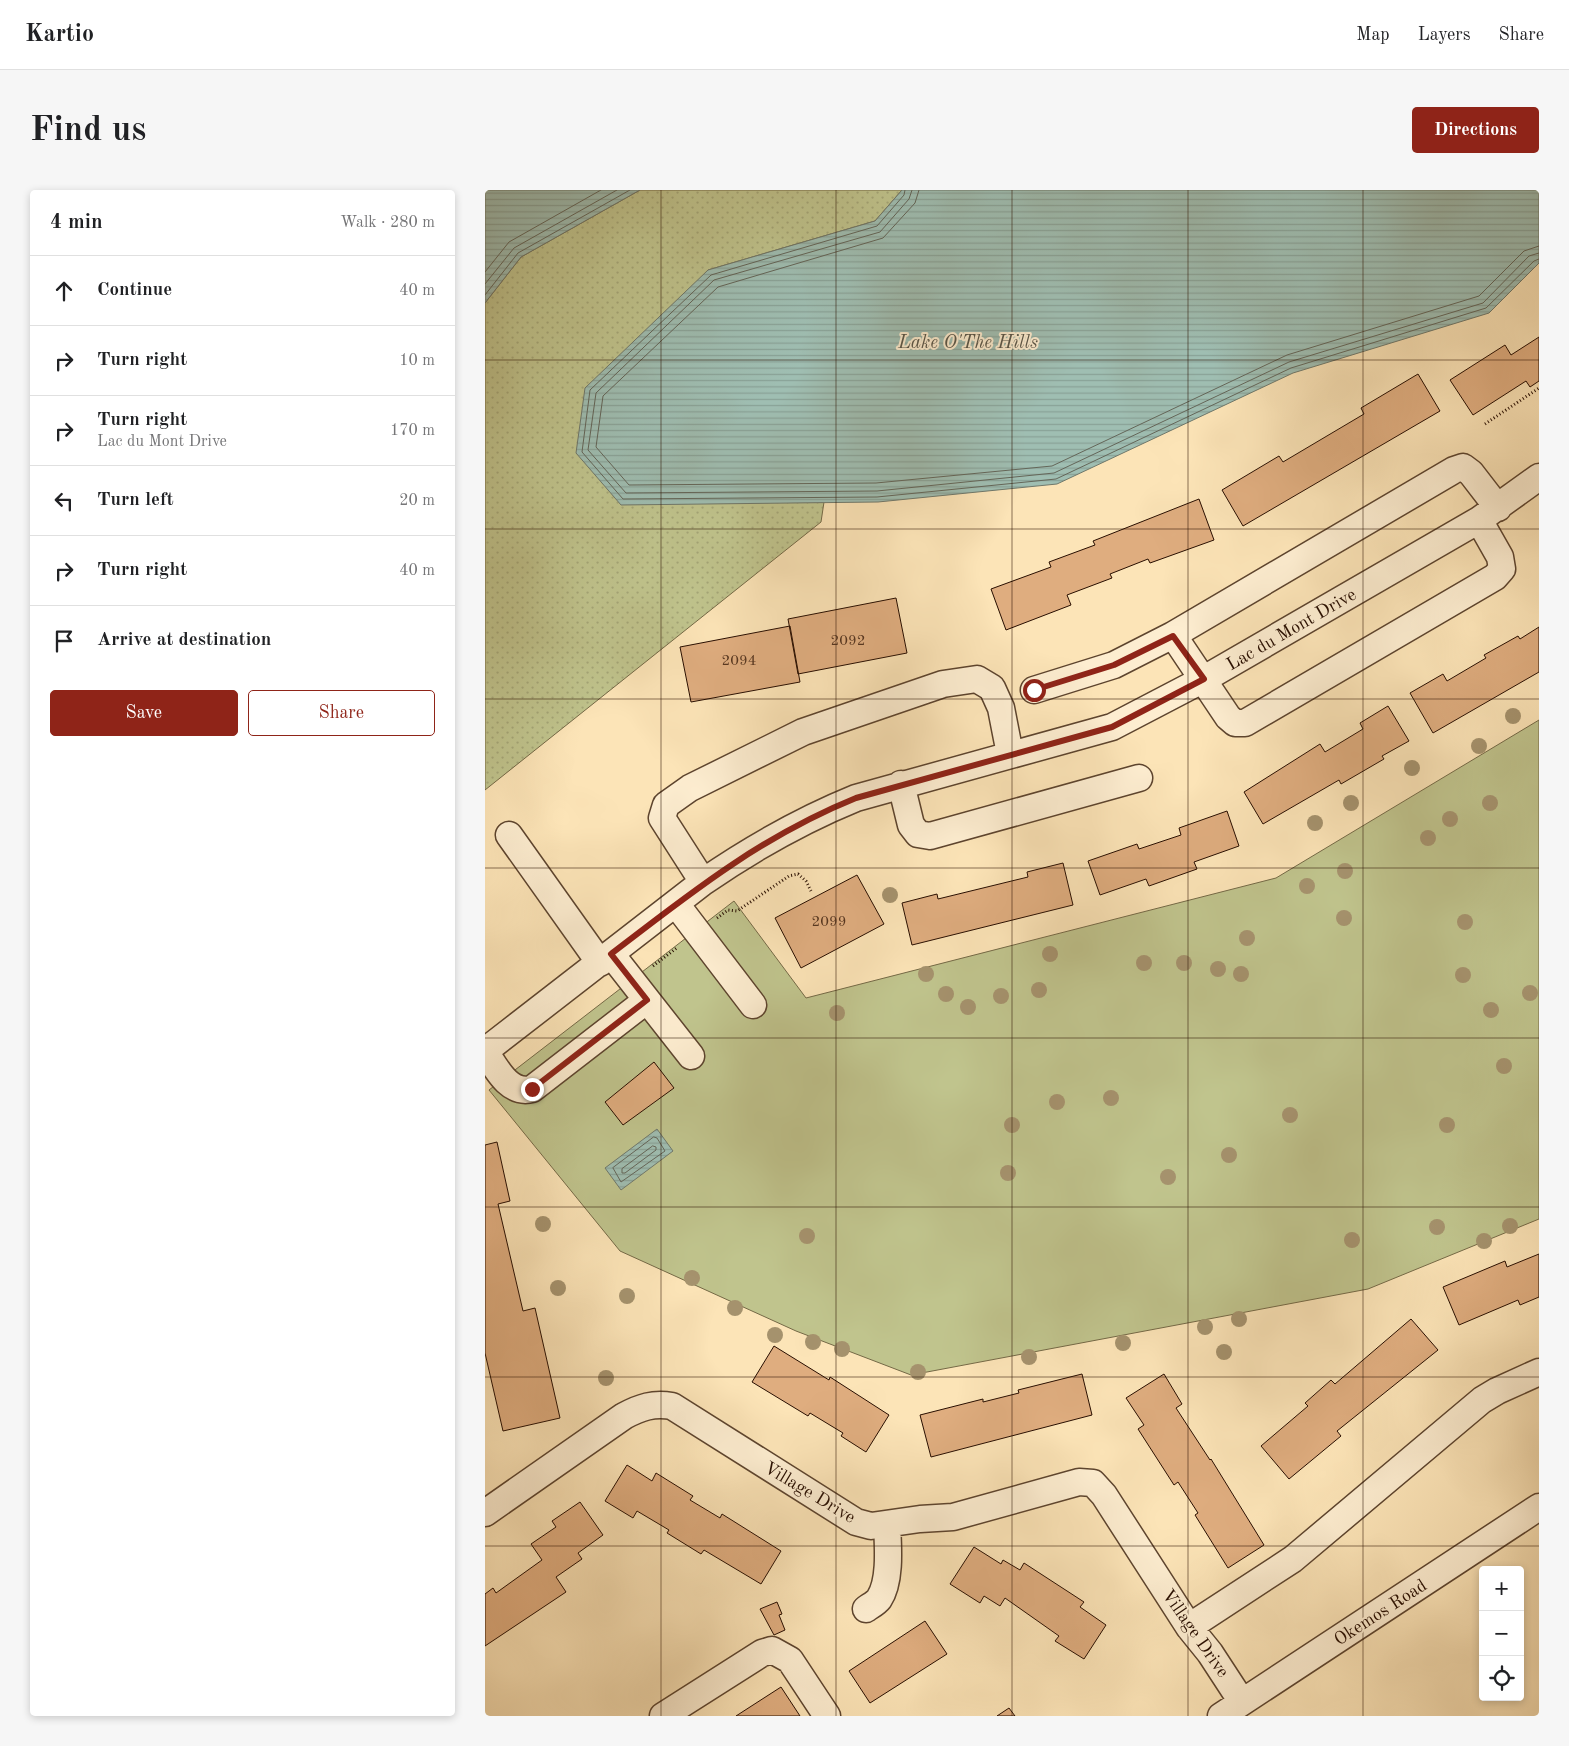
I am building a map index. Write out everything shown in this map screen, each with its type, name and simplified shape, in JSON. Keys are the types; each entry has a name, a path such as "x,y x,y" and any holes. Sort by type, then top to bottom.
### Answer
{"street":[{"path":"1034,690 1114,665 1173,636 1454,470 1463,468 1471,473 1488,514 1500,557 1502,569 1495,577 1245,723 1235,723 1228,717 1173,636"},
{"name":"Lac du Mont Drive","path":"485,1051 703,882 816,814 856,798 901,784 1112,727 1204,679 1488,514 1539,477"},
{"path":"703,882 662,818 666,805 690,788 803,732 943,684 977,680 991,688 998,701 1010,754"},
{"path":"901,784 911,825 918,834 930,836 1139,778"},
{"path":"509,835 606,958 647,1000 691,1056"},
{"path":"676,904 753,1005"},
{"path":"485,1051 504,1078 516,1088 524,1091 532,1089 647,1000"},
{"path":"1189,1626 1293,1559 1482,1400 1497,1390 1539,1372"},
{"name":"Village Drive","path":"485,1513 624,1416 641,1407 658,1404 672,1406 856,1522 871,1526 887,1526 920,1519 953,1517 1079,1482 1093,1483 1104,1495 1189,1626 1210,1653 1242,1702"},
{"name":"Okemos Road","path":"1221,1716 1539,1507"},
{"path":"866,1609 879,1600 884,1586 889,1557 887,1526"},
{"path":"663,1716 762,1652 772,1650 790,1660 827,1716"}],"path":[{"path":"1485,424 1539,388"}],"green space":[{"path":"640,190 902,190 875,221 708,270 621,504 824,502 821,522 485,790 485,303 521,257"},
{"path":"1539,720 1539,1219 1368,1289 911,1375 796,1331 620,1251 489,1090 734,901 806,998 1276,878"}],"water":[{"path":"485,190 640,190 521,257 485,303"},
{"name":"Lake O'The Hills","path":"902,190 1539,190 1539,263 1489,313 1293,373 1057,484 878,502 621,505 576,453 585,388 708,270 875,221"},
{"path":"657,1129 673,1151 621,1190 605,1168"}],"building":[{"path":"1539,337 1539,381 1530,387 1526,381 1473,415 1450,380 1505,345 1511,355"},
{"path":"1418,374 1440,411 1243,526 1222,490 1279,456 1283,462 1364,414 1361,408"},
{"path":"1199,499 1214,540 1150,563 1148,559 1110,574 1112,578 1067,595 1071,605 1006,630 991,589 1051,567 1049,562 1095,545 1093,541"},
{"path":"896,598 907,653 798,674 788,619"},
{"path":"790,626 800,682 691,702 680,647"},
{"path":"1539,627 1539,672 1433,733 1410,693 1443,674 1447,681 1486,658 1484,655 1518,636 1520,639"},
{"path":"1388,706 1409,741 1382,756 1384,759 1341,784 1339,780 1263,824 1244,792 1320,744 1325,752 1363,729 1360,723"},
{"path":"1227,811 1239,846 1194,862 1197,869 1149,886 1146,879 1100,895 1088,861 1137,844 1139,849 1181,835 1179,828"},
{"path":"1063,863 1073,905 912,945 902,903 937,894 938,899 1028,877 1027,872"},
{"path":"857,875 884,924 801,968 775,918"},
{"path":"654,1062 674,1088 623,1125 605,1102"},
{"path":"497,1142 510,1201 498,1204 523,1311 535,1308 560,1418 503,1431 485,1353 485,1145"},
{"path":"1539,1254 1539,1297 1520,1305 1518,1300 1459,1325 1443,1287 1505,1261 1507,1267"},
{"path":"1411,1319 1438,1350 1337,1431 1341,1436 1289,1479 1261,1446 1308,1406 1305,1403 1331,1380 1335,1384"},
{"path":"774,1346 829,1380 830,1377 889,1415 866,1452 841,1436 843,1433 810,1413 808,1416 752,1382"},
{"path":"1082,1374 1092,1415 931,1457 920,1415 983,1399 983,1402 1019,1393 1018,1390"},
{"path":"1164,1374 1182,1404 1176,1408 1211,1459 1264,1545 1228,1568 1195,1515 1198,1513 1178,1482 1174,1485 1138,1429 1144,1425 1126,1398"},
{"path":"627,1465 652,1481 656,1473 693,1496 690,1500 720,1518 722,1514 781,1551 761,1584 704,1550 701,1554 667,1533 669,1530 637,1511 633,1518 605,1501"},
{"path":"580,1502 603,1535 578,1553 582,1559 556,1577 566,1592 485,1646 485,1594 493,1588 496,1593 542,1560 531,1544 556,1527 552,1521"},
{"path":"974,1547 1001,1564 1003,1560 1020,1570 1024,1563 1084,1602 1080,1607 1106,1625 1084,1659 1055,1641 1059,1636 1005,1598 1000,1606 984,1596 980,1603 950,1584"},
{"path":"777,1602 782,1614 779,1615 785,1630 774,1635 760,1609"},
{"path":"925,1621 947,1654 870,1703 849,1671"},
{"path":"781,1687 800,1716 736,1716"},
{"path":"1009,1708 1015,1716 997,1716"}],"route":[{"path":"532,1089 647,1000 611,954 703,882 732,863 816,814 856,798 1112,727 1204,679 1173,636 1114,665 1034,690"}]}
